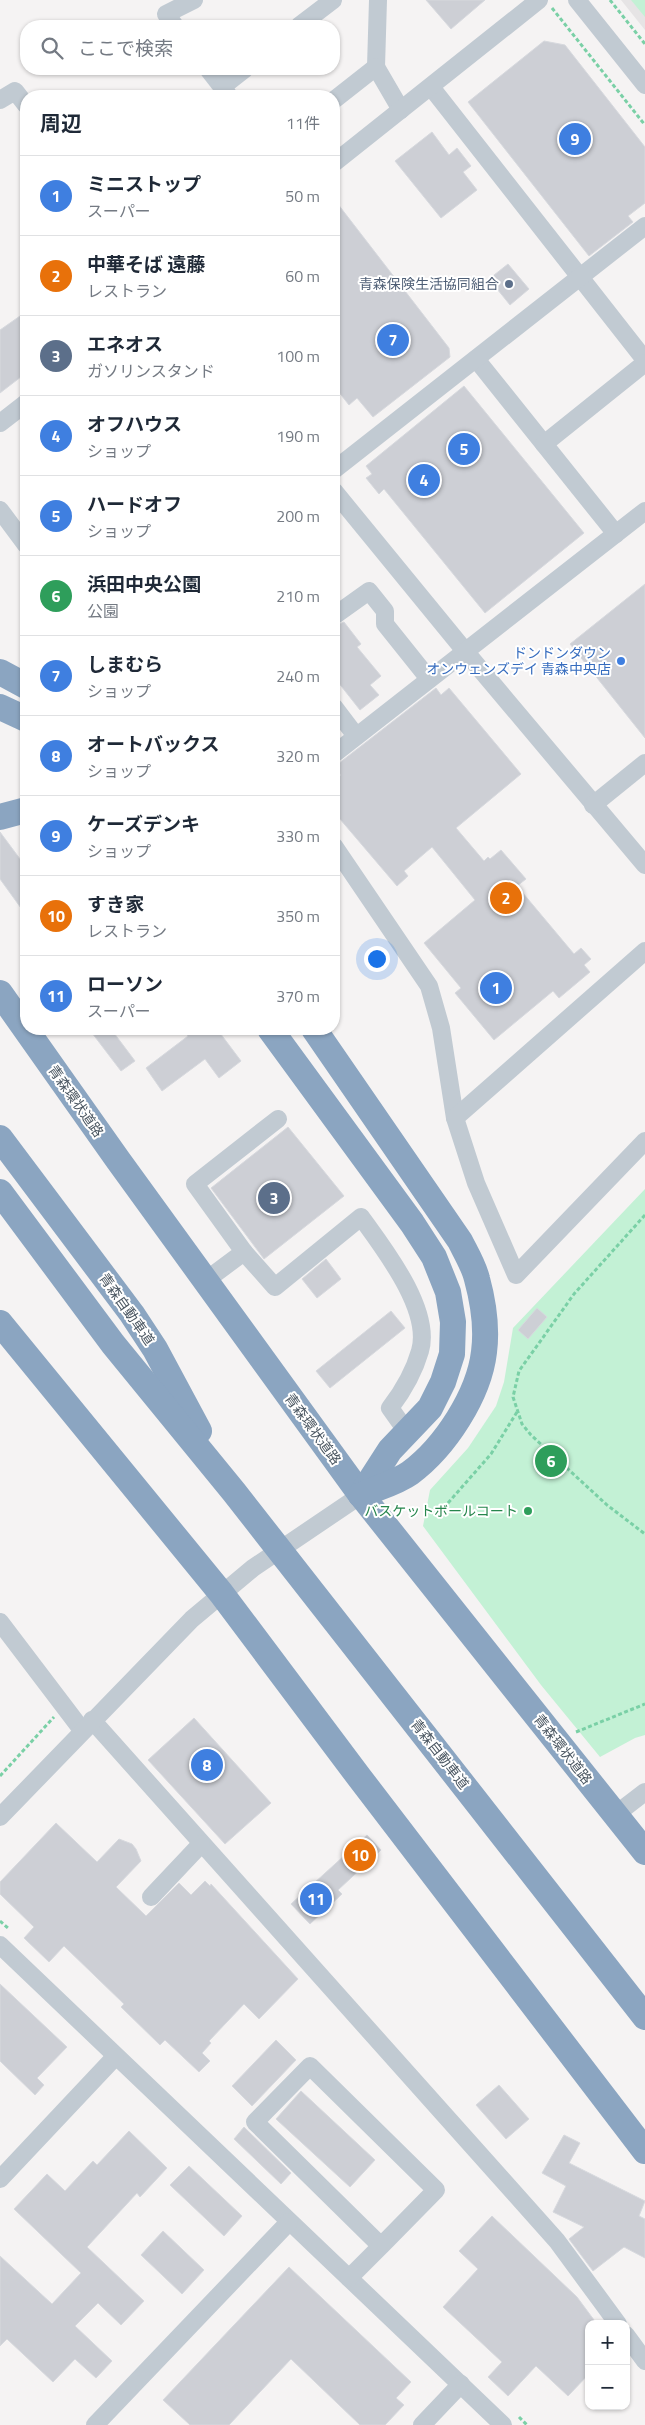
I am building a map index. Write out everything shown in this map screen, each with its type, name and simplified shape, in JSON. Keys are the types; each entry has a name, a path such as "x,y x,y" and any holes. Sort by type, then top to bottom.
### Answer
{"highway":[{"path":"0,672 20,683"},
{"path":"7,717 20,731"},
{"path":"0,817 20,812"},
{"name":"青森環状道路","path":"0,993 20,1021"},
{"name":"青森環状道路","path":"30,1035 361,1495 645,1852"},
{"path":"274,1035 412,1223 434,1257 448,1292 453,1322 452,1354 443,1382 430,1408 390,1450 361,1495"},
{"path":"318,1035 460,1241 477,1278 483,1313 484,1352 473,1392 458,1420 440,1444 409,1473 361,1495"},
{"name":"青森自動車道","path":"0,1138 146,1335 212,1457 234,1492"},
{"name":"青森自動車道","path":"0,1192 113,1344 234,1492 645,2017"},
{"path":"0,1323 222,1592 359,1777 645,2151"}],"street":[{"path":"170,20 166,14 194,0"},
{"path":"308,20 333,0"},
{"path":"378,0 376,67 401,110"},
{"path":"340,158 539,0"},
{"path":"576,0 645,85"},
{"path":"340,95 376,67"},
{"path":"212,75 224,90"},
{"path":"227,90 240,75"},
{"path":"431,87 645,362 544,444"},
{"path":"0,100 15,91 20,97"},
{"path":"340,465 645,226"},
{"path":"476,359 616,534"},
{"path":"0,423 20,408"},
{"path":"340,497 465,651 645,865"},
{"path":"0,510 20,537"},
{"path":"340,749 645,511"},
{"path":"340,612 369,591 386,610 384,624 429,679"},
{"path":"340,715 356,736"},
{"path":"593,805 641,773"},
{"path":"340,855 428,986 441,1028 455,1118 476,1183 516,1275 645,1141"},
{"path":"455,1118 645,951"},
{"path":"278,1119 195,1184 244,1252 275,1287 361,1217 393,1262 421,1322 421,1349 405,1388 390,1408 407,1432"},
{"path":"206,1281 244,1252"},
{"path":"0,1817 182,1628 222,1592 361,1495"},
{"path":"0,1622 64,1706 87,1725 201,1844 557,2241 615,2320"},
{"path":"615,1815 645,1792"},
{"path":"150,1897 201,1844"},
{"path":"0,1945 116,2058 503,2425"},
{"path":"0,2179 116,2058"},
{"path":"349,2278 381,2246 436,2190 310,2066 255,2122 381,2246"},
{"path":"95,2425 289,2222"},
{"path":"630,2340 645,2361"},
{"path":"422,2425 461,2384"}],"path":[{"path":"610,0 645,44"},
{"path":"563,22 645,125"},
{"path":"645,1215 574,1294 519,1371 514,1397 517,1411 531,1435 607,1504 645,1534"},
{"path":"448,1503 490,1454 517,1411"},
{"path":"576,1732 645,1704"},
{"path":"0,1776 64,1706"}],"shaded area":[{"path":"621,0 645,0 645,30"}],"green space":[{"path":"631,0 645,0 645,17"},
{"path":"645,1189 645,1735 635,1738 600,1757 541,1685 423,1526 430,1490 468,1448 496,1406 504,1382 513,1328"}],"building":[{"path":"426,0 485,0 451,29"},
{"path":"544,41 565,45 645,147 645,203 628,216 633,222 589,256 468,102"},
{"path":"432,132 449,155 457,148 471,166 463,172 477,190 441,218 395,161"},
{"path":"340,207 449,348 450,357 373,417 357,398 349,405 340,394"},
{"name":"青森保険生活協同組合","path":"508,264 529,289 510,305 489,279"},
{"path":"20,316 20,378 0,393 0,330"},
{"path":"464,386 584,533 485,613 384,489 379,494 366,478 372,474 366,466"},
{"path":"645,584 645,738 570,644"},
{"path":"344,622 361,644 357,647 381,676 370,685 379,695 360,710 340,685 340,624"},
{"path":"436,688 441,695 449,688 521,774 456,828 484,861 488,857 490,859 501,850 526,879 517,886 574,954 581,948 591,959 584,965 590,972 559,998 553,991 494,1040 455,993 461,988 424,943 475,900 432,847 404,871 408,876 397,886 340,819 340,762"},
{"path":"0,832 20,859 20,907 0,879"},
{"path":"94,1035 116,1035 135,1061 121,1071"},
{"path":"222,1035 241,1061 219,1078 205,1059 162,1091 146,1068 188,1036"},
{"path":"288,1127 344,1196 264,1259 211,1188"},
{"path":"326,1259 341,1279 317,1298 302,1279"},
{"path":"537,1308 547,1317 528,1339 518,1330"},
{"path":"391,1311 405,1328 330,1388 316,1371"},
{"path":"194,1718 271,1803 225,1844 148,1760"},
{"path":"56,1823 97,1862 119,1839 132,1844 141,1861 116,1887 146,1916 179,1883 191,1895 205,1881 210,1886 211,1884 298,1979 259,2019 244,2004 209,2041 211,2043 202,2053 210,2061 199,2072 165,2040 160,2045 121,2007 124,2004 64,1946 49,1962 24,1938 34,1927 0,1894 0,1882"},
{"path":"367,1835 381,1850 338,1890 342,1894 310,1924 291,1904"},
{"path":"0,1984 67,2047 37,2078 44,2085 35,2095 0,2061"},
{"path":"276,2040 296,2060 252,2106 232,2086"},
{"path":"499,2085 529,2119 506,2139 476,2105"},
{"path":"301,2091 375,2160 350,2187 276,2119"},
{"path":"244,2127 291,2173 281,2184 234,2139"},
{"path":"129,2131 167,2168 140,2197 137,2193 87,2247 144,2301 121,2325 98,2303 75,2326 112,2361 96,2378 75,2359 53,2382 7,2339 0,2346 0,2256 52,2304 81,2273 14,2209 47,2174 65,2191 93,2161 97,2165"},
{"path":"564,2135 580,2143 569,2163 645,2201 639,2216 645,2219 645,2258 624,2247 593,2271 569,2239 584,2227 553,2212 566,2186 542,2173"},
{"path":"189,2166 242,2216 224,2236 170,2185"},
{"path":"492,2216 577,2297 594,2320 585,2320 585,2378 568,2396 536,2366 508,2396 488,2377 502,2362 443,2307 478,2269 459,2251"},
{"path":"163,2231 204,2270 182,2294 141,2255"},
{"path":"289,2267 411,2382 396,2398 404,2405 385,2425 360,2425 291,2359 229,2425 190,2425 163,2400"}],"place":[{"name":"ケーズデンキ","path":"575,139"},
{"name":"青森保険生活協同組合","path":"509,284"},
{"name":"しまむら","path":"393,340"},
{"name":"ハードオフ","path":"464,449"},
{"name":"オフハウス","path":"424,480"},
{"name":"ドンドンダウン オンウェンズデイ 青森中央店","path":"621,661"},
{"name":"中華そば 遠藤","path":"506,898"},
{"name":"ミニストップ","path":"496,988"},
{"name":"エネオス","path":"274,1198"},
{"name":"浜田中央公園","path":"551,1461"},
{"name":"バスケットボールコート","path":"528,1511"},
{"name":"オートバックス","path":"207,1765"},
{"name":"すき家","path":"360,1855"},
{"name":"ローソン","path":"316,1899"}]}
